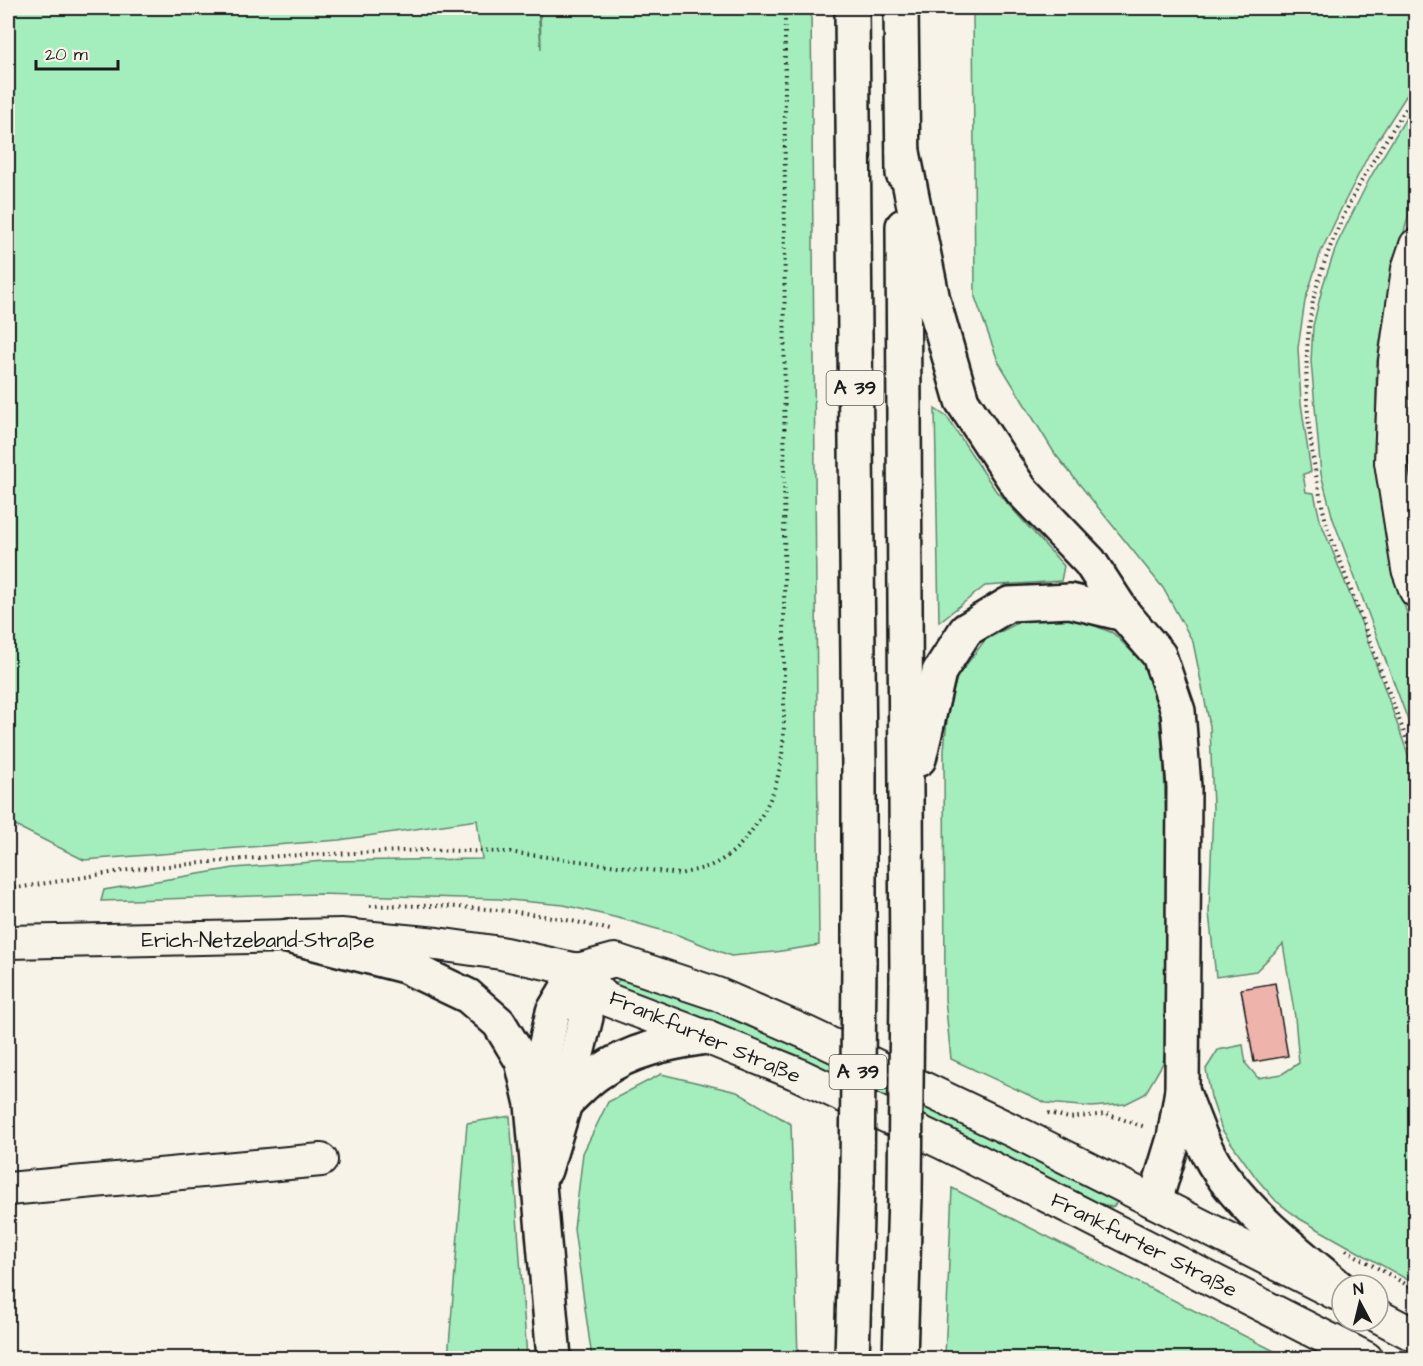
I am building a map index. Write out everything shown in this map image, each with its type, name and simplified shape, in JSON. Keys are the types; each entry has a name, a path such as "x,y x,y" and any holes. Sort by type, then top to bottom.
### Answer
{"highway":[{"name":"A 39","path":"852,8 859,770 857,1180 852,1359"},
{"name":"A 39","path":"900,1359 905,1196 907,983 901,8"},
{"path":"903,152 933,300 962,401 1021,490 1090,562 1124,614 1159,655 1178,711 1184,798 1182,1090 1174,1138 1155,1201"},
{"path":"907,810 939,672 966,630 1009,604 1070,601 1124,614"},
{"path":"288,936 405,966 468,996 499,1023 522,1061 532,1104 554,1359"},
{"path":"532,1104 553,1012 578,970"},
{"path":"540,1186 565,1103 586,1017 578,970"},
{"path":"565,1103 598,1073 626,1057 656,1047 706,1037"},
{"path":"1182,1090 1203,1143 1223,1177 1257,1218 1330,1280"},
{"path":"840,1359 855,1287"}],"street":[{"path":"1416,245 1408,269 1395,361 1391,462 1408,568 1416,591"},
{"name":"Erich-Netzeband-Straße","path":"8,942 341,935 501,953 578,970"},
{"name":"Frankfurter Straße","path":"1330,1291 1026,1137 807,1033 717,994 615,960 578,970 606,999 795,1073 901,1123 1135,1239 1366,1359"},
{"path":"8,1189 321,1160"},
{"path":"1135,1239 1155,1201"},
{"path":"1390,1322 1416,1336"}],"path":[{"path":"8,888 157,867 279,856 427,849 508,852 680,874 706,868 724,859 737,848 752,831 766,805 778,778 782,750 785,8"},
{"path":"1416,94 1391,131 1351,202 1328,251 1313,299 1306,364 1312,450 1327,526 1416,765"}],"green space":[{"path":"8,8 538,8 541,49 540,8 811,8 819,945 731,956 678,935 622,919 564,905 499,899 319,894 101,901 104,890 234,868 325,861 482,859 477,820 339,840 84,860 8,822"},
{"path":"973,8 1415,8 1415,82 1369,154 1320,254 1305,301 1298,348 1301,403 1311,472 1303,474 1306,492 1314,493 1320,520 1361,622 1415,774 1415,1284 1300,1219 1276,1201 1257,1179 1222,1130 1211,1097 1206,1069 1218,1050 1243,1045 1246,1064 1258,1078 1282,1074 1299,1063 1295,1017 1283,944 1256,971 1216,977 1209,913 1213,808 1210,726 1193,642 1163,588 1055,454 998,361 975,297"},
{"path":"1415,103 1415,194 1390,279 1377,361 1374,462 1389,558 1415,638 1415,739 1333,519 1321,474 1311,361 1313,326 1323,285 1337,244 1371,176"},
{"path":"935,409 947,417 996,491 1064,566 1061,581 985,586 939,622"},
{"path":"1070,616 1113,633 1143,663 1158,702 1164,765 1171,1014 1163,1063 1145,1094 1125,1104 1092,1107 1046,1103 951,1059 945,999 944,750 948,711 957,677 985,640 1027,618"},
{"path":"619,980 678,995 719,1012 945,1116 1113,1197 1117,1202 1111,1207 1091,1201 812,1066 714,1023 619,989 615,984"},
{"path":"661,1074 737,1092 791,1124 798,1358 592,1358 574,1229 583,1153 608,1102"},
{"path":"510,1116 527,1358 448,1358 467,1123"},
{"path":"952,1188 993,1209 1288,1358 945,1358"}],"building":[{"path":"1275,983 1288,1056 1254,1062 1241,989"}]}
